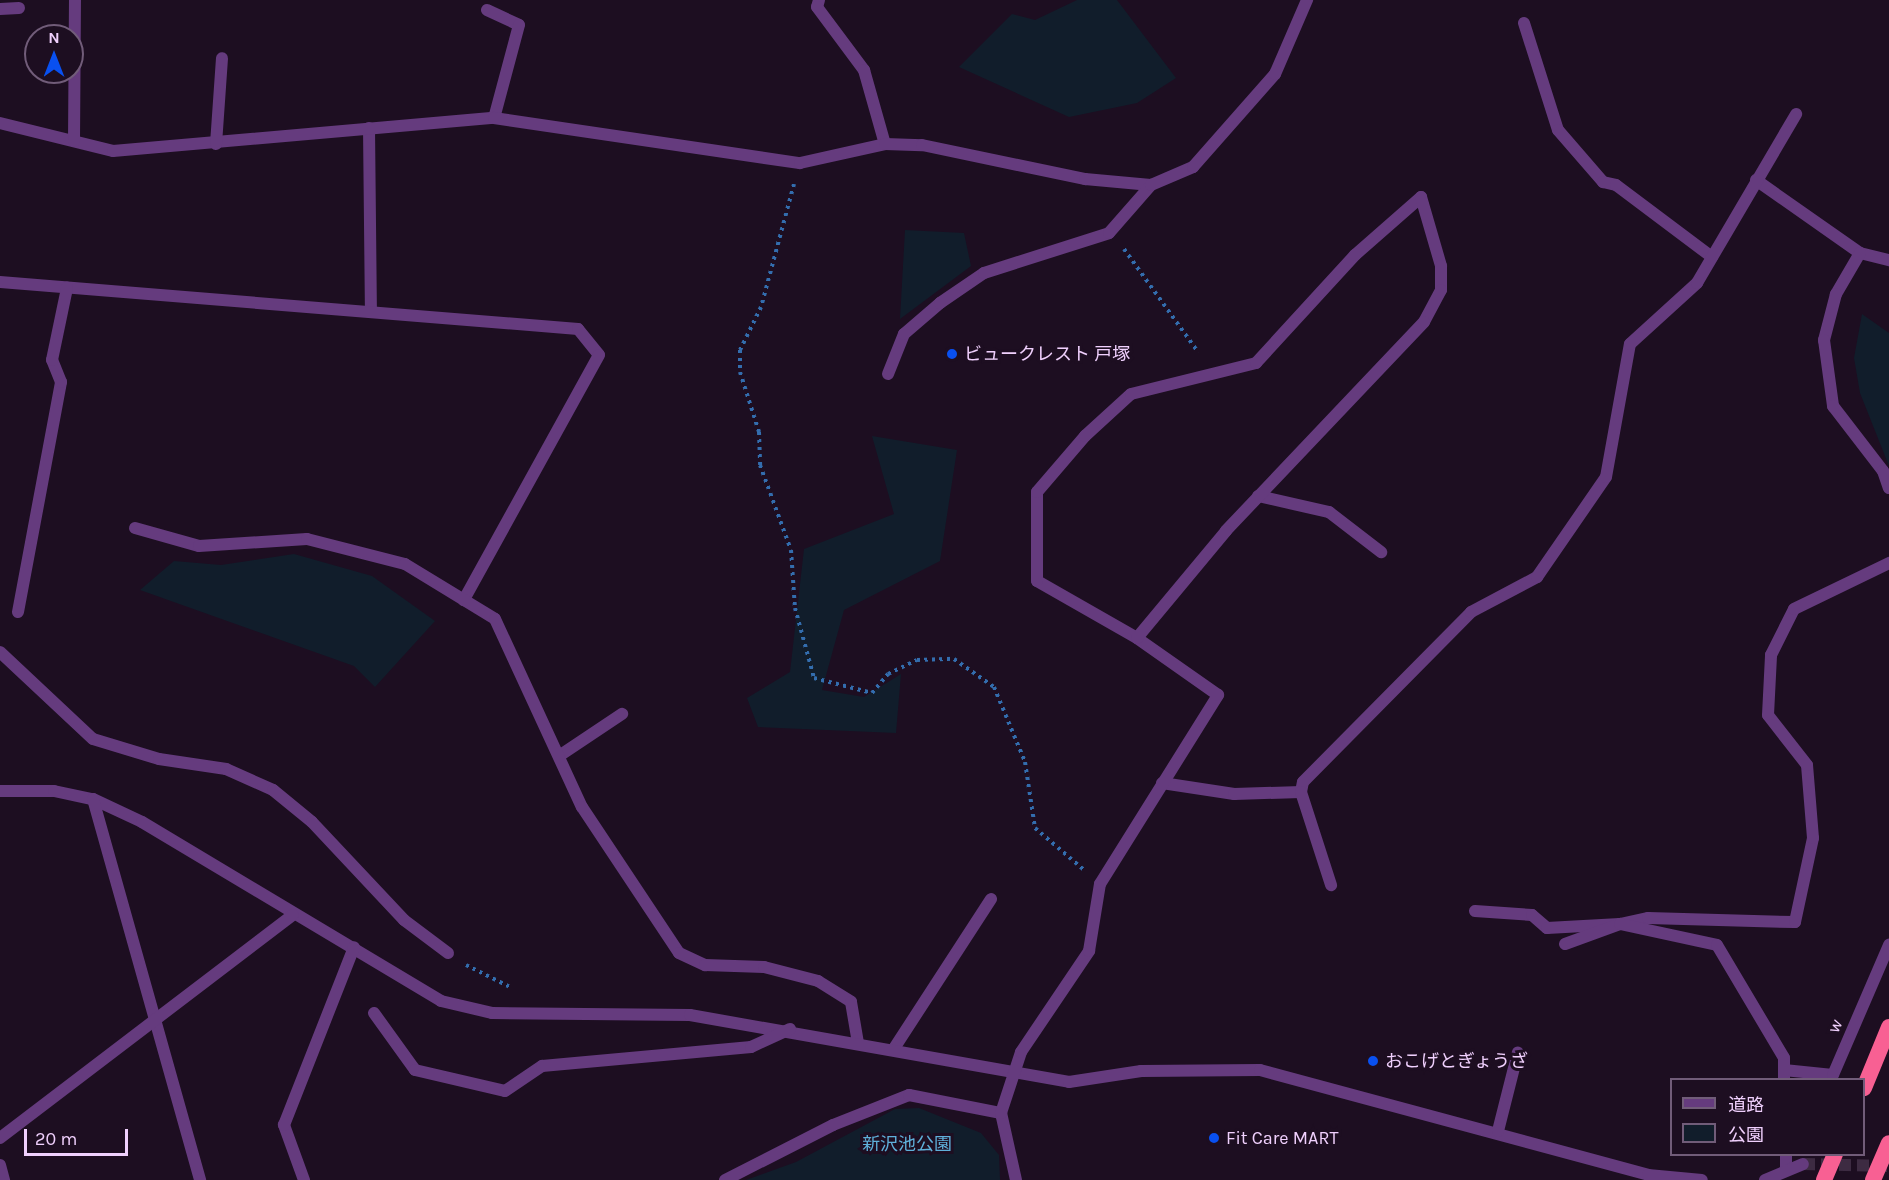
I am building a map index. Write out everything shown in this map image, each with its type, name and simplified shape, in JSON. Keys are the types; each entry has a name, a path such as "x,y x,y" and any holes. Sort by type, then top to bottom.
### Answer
{"highway":[{"path":"1865,1083 1889,1027"},
{"path":"1873,1180 1889,1143"},
{"path":"1824,1180 1835,1156"}],"street":[{"path":"74,141 75,0"},
{"path":"819,0 817,6 864,70 885,144"},
{"path":"888,374 904,334 984,273 1109,233 1151,185 1193,167 1249,110 1275,74 1308,0"},
{"path":"0,9 19,8"},
{"path":"487,10 519,25 494,118"},
{"path":"1524,23 1558,130 1604,182 1616,185 1712,257"},
{"path":"216,144 222,58"},
{"path":"1331,885 1301,792 1303,782 1471,612 1537,577 1606,477 1630,344 1697,283 1796,114"},
{"path":"0,123 113,151 216,144 494,118 800,163 885,144 922,146 1085,179 1151,185"},
{"path":"369,128 370,312"},
{"path":"1756,180 1860,253 1889,260"},
{"path":"1016,1180 1001,1113 1013,1074 1089,951 1100,884 1218,695 1137,638 1037,581 1037,492 1084,436 1131,394 1256,363 1355,255 1421,197 1441,266 1441,290 1424,322 1258,496 1137,638"},
{"path":"1860,253 1836,294 1824,340 1833,406 1883,471 1889,488"},
{"path":"0,282 578,329 599,355 464,600"},
{"path":"18,612 61,382 52,360 67,288"},
{"path":"1258,496 1329,512 1381,552"},
{"path":"135,528 199,546 307,539 405,564 495,619 582,807 679,953 705,965 764,967 818,981 851,1002 858,1043"},
{"path":"1565,944 1620,924 1648,918 1795,922 1813,838 1807,765 1768,715 1771,655 1794,609 1889,563"},
{"path":"0,652 93,739 159,759 226,769 273,790 312,822 404,920 448,953"},
{"path":"559,756 622,714"},
{"path":"1162,783 1234,794 1301,792"},
{"path":"0,791 54,791 93,799 142,822 293,915 354,947 441,1001 492,1013 690,1015 790,1029 1013,1074 1069,1082 1151,1071 1260,1070 1498,1131 1648,1175 1702,1180"},
{"path":"93,799 153,1023 200,1180"},
{"path":"893,1050 992,899"},
{"path":"1475,911 1533,915 1547,928 1620,924 1717,945 1784,1058 1784,1075"},
{"path":"0,1138 293,915"},
{"name":"w","path":"1784,1075 1833,1075 1889,945"},
{"path":"304,1180 284,1125 354,947"},
{"path":"374,1013 415,1070 505,1091 542,1066 751,1047 790,1029"},
{"path":"1498,1131 1518,1052"},
{"path":"725,1180 833,1125 909,1095 1001,1113"},
{"path":"1786,1156 1786,1170"},
{"path":"1765,1180 1803,1164"},
{"path":"0,1165 4,1180"}],"path":[{"path":"800,163 761,307 740,350 740,372 759,432 760,465 791,550 795,608 814,678 872,693 888,674 917,660 954,659 994,687 1025,762 1035,828 1100,884"},
{"path":"1109,233 1148,275 1213,375"},
{"path":"448,953 498,985 516,989"}],"green space":[{"path":"1077,0 1117,0 1176,78 1137,103 1069,117 959,67 1012,14 1035,20"},
{"path":"905,230 964,233 971,266 900,319"},
{"path":"1862,314 1889,333 1889,466 1860,393 1854,358"},
{"path":"872,436 957,450 940,561 844,610 822,690 864,697 901,674 896,733 758,727 747,698 790,672 804,549 894,514"},
{"path":"294,554 372,576 435,621 375,687 354,666 140,590 174,561 221,565"},
{"name":"新沢池公園","path":"919,1108 981,1133 999,1155 1000,1180 746,1180 796,1162 895,1109"}],"tunnel":[{"path":"1803,1164 1889,1166"}],"place":[{"name":"ビュークレスト 戸塚","path":"952,354"},
{"name":"おこげとぎょうざ","path":"1373,1061"},
{"name":"Fit Care MART","path":"1214,1138"}]}
